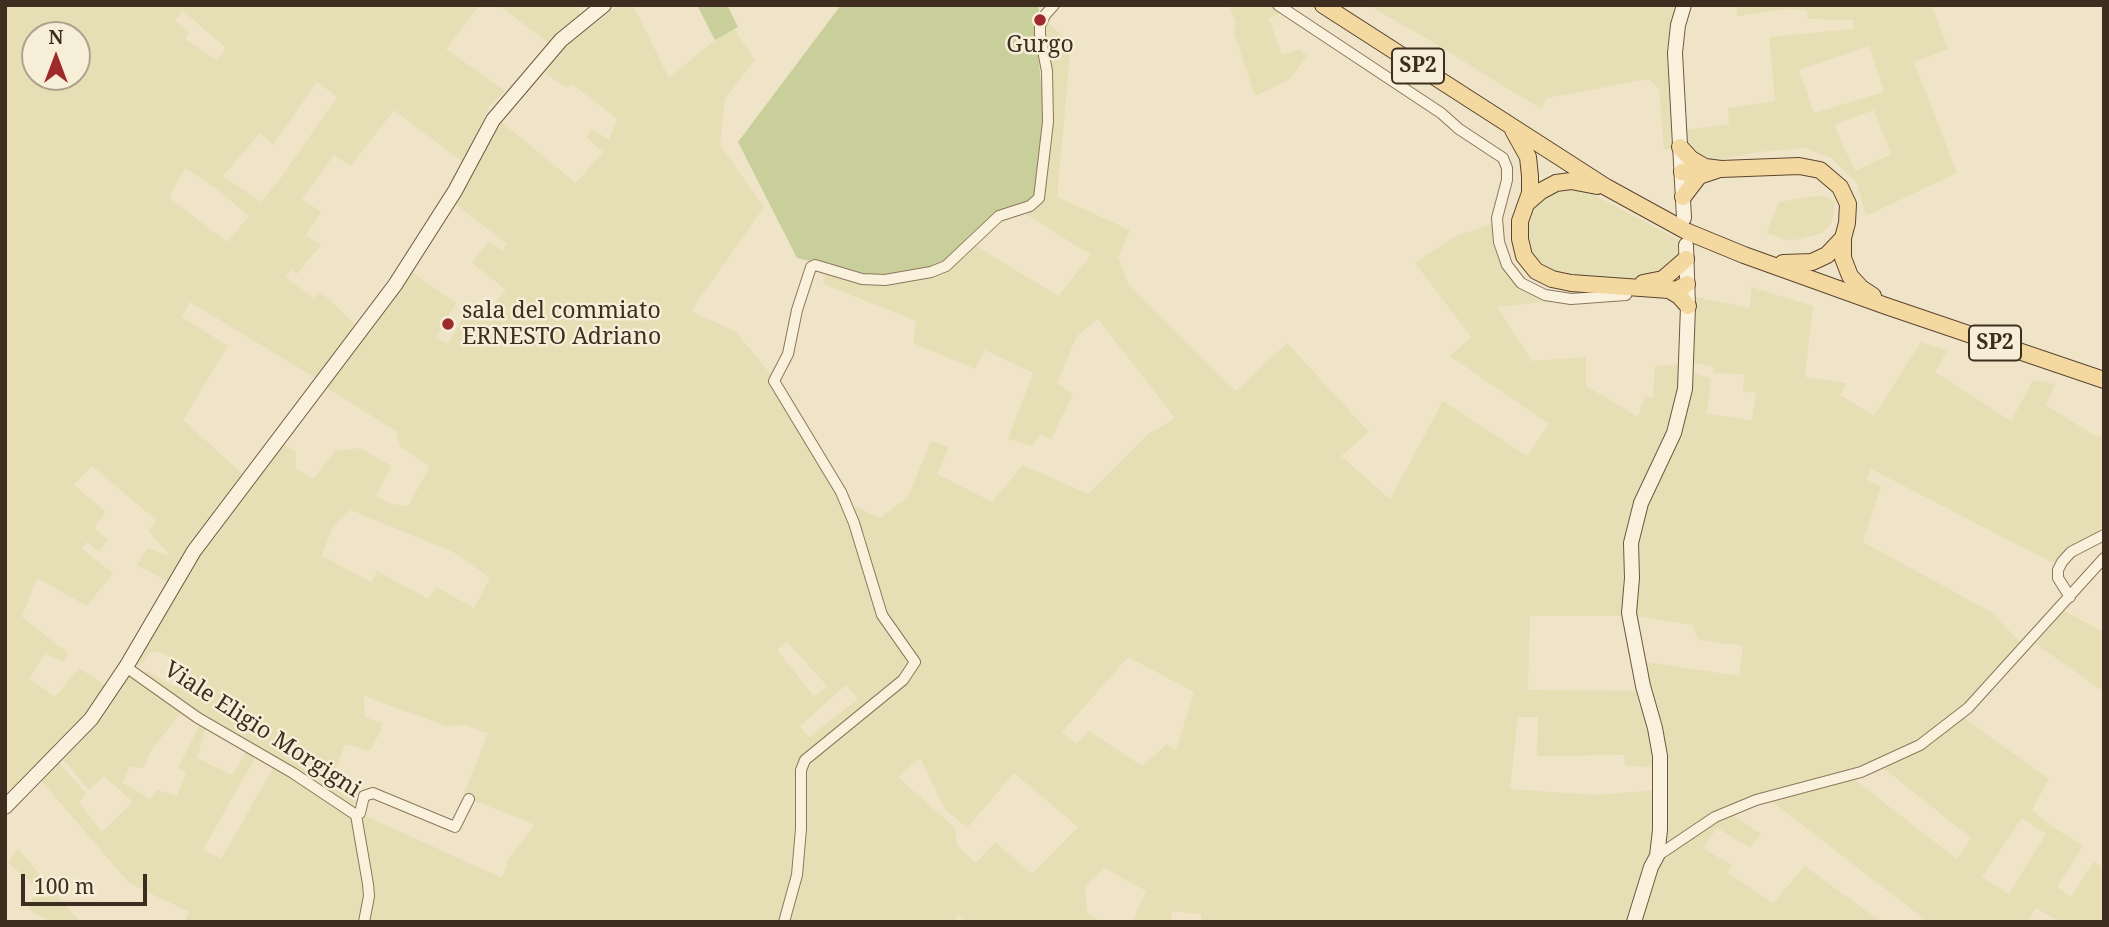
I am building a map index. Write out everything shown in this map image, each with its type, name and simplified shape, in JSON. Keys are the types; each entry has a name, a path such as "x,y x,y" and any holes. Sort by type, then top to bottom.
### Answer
{"main road":[{"path":"5,807 91,719 126,667 194,551 396,285 455,191 493,120 561,40 604,5"},
{"name":"SP2","path":"1323,5 1606,187 1688,232 1886,306 2104,380"},
{"path":"1684,5 1678,25 1675,53 1685,218"},
{"path":"1512,128 1528,157 1530,176 1527,203 1520,221 1520,239 1524,256 1536,271 1552,279 1571,283 1630,286 1666,284 1678,289 1688,284"},
{"path":"1680,147 1691,159 1709,171"},
{"path":"1682,172 1799,166 1820,170 1840,187 1848,204 1843,258 1850,276 1861,288 1886,306"},
{"path":"1683,197 1709,171"},
{"path":"1527,203 1556,183 1571,181 1606,187"},
{"path":"1767,263 1812,262 1827,255 1843,238"},
{"path":"1666,284 1686,252"},
{"path":"1634,922 1657,856 1660,830 1660,755 1629,613 1631,543 1641,503 1681,414 1685,388 1688,306 1686,252"},
{"path":"1666,284 1688,306"}],"street":[{"path":"784,922 797,875 801,829 801,770 804,760 903,680 915,662 882,615 841,492 774,381 788,354 797,310 811,267 815,265 862,279 885,280 931,272 946,266 999,216 1030,206 1039,198 1048,122 1047,71 1040,26 1044,10 1054,5"},
{"path":"1278,5 1441,113 1459,129 1503,158 1507,180 1497,218 1499,242 1507,265 1521,283 1545,295 1571,299 1626,295 1630,286"},
{"path":"2070,597 2058,578 2062,562 2071,552 2104,536"},
{"path":"1657,856 1715,817 1756,800 1861,772 1920,745 1968,708 2104,558"},
{"name":"Viale Eligio Morgigni","path":"126,667 198,718 293,773 356,815 369,896 364,922"},
{"path":"356,815 360,813 364,796 373,793 455,827 469,799"}],"shaded area":[{"path":"5,5 480,5 446,49 505,91 489,107 463,162 394,110 351,166 334,155 302,199 321,212 306,235 321,245 297,274 291,270 286,277 313,298 321,292 359,328 319,380 190,302 182,317 228,346 183,420 246,477 167,581 137,565 147,548 170,556 149,531 156,520 92,466 74,485 106,512 94,528 108,540 99,552 87,542 82,549 113,573 87,606 37,578 22,617 68,653 63,662 45,654 29,678 55,697 79,668 106,686 82,725 5,798","holes":["183,11 226,48 217,60 185,39 189,32 175,21","317,82 337,97 261,202 223,176 260,133 273,145","185,168 214,187 249,216 227,242 169,198"]},
{"path":"498,5 576,5 581,14 551,45"},
{"path":"619,5 633,5 669,78 732,26 755,60 725,99 720,145 764,207 691,311 736,332 790,398 852,505 880,518 908,497 931,441 949,447 937,474 992,502 1023,465 1088,494 1147,435 1175,418 1098,319 1077,336 1057,383 1073,394 1051,439 1040,435 1032,446 1008,439 1033,373 985,350 975,369 913,343 916,321 823,284 826,273 873,285 932,277 975,245 1058,296 1091,255 1024,213 1040,203 1053,133 1045,20 1071,44 1057,197 1130,230 1118,257 1128,283 1236,391 1287,343 1369,432 1341,456 1390,499 1443,401 1527,456 1549,424 1450,356 1471,337 1415,263 1454,237 1494,223 1514,281 1557,301 1497,307 1532,361 1586,357 1586,386 1638,417 1645,396 1653,398 1655,366 1682,364 1674,417 1625,544 1622,616 1530,616 1528,690 1641,691 1656,767 1626,766 1624,755 1537,756 1538,717 1518,717 1510,789 1597,795 1656,790 1654,843 1629,922 1202,922 1201,914 1172,911 1171,922 1132,922 1146,891 1105,868 1085,886 1087,913 1101,922 967,922 959,915 953,922 184,922 189,912 129,883 39,778 57,761 86,793 79,802 102,832 133,802 104,776 89,790 61,757 126,670 183,709 150,752 144,768 129,767 123,783 150,799 157,790 177,796 186,773 178,768 200,724 206,727 197,758 232,775 248,749 257,754 203,850 221,859 275,765 143,674 147,671 175,687 185,666 160,652 151,652 140,666 132,661 200,550 283,444 296,452 296,468 313,479 335,451 360,448 392,466 376,496 391,504 408,506 430,466 400,447 396,431 325,387 412,272 456,303 436,337 447,344 471,305 485,315 506,290 472,263 489,241 502,251 507,244 454,203 499,120 576,183 603,152 586,137 593,129 609,140 617,119 572,84 566,88 545,73 564,46","holes":["351,510 453,552 490,578 474,608 436,587 428,599 377,571 371,582 322,556 333,526","787,642 827,686 814,696 777,650","1128,657 1194,692 1176,750 1167,744 1142,766 1089,731 1076,744 1062,732","846,685 858,699 809,737 800,726","364,696 446,726 464,725 488,733 463,796 535,825 509,858 502,878 359,813 362,795 330,787 345,744 370,751 381,730 381,723 365,717","920,758 945,809 967,828 1014,773 1078,827 1032,874 995,842 976,863 956,844 956,829 898,777"]},
{"path":"1229,5 1273,5 1283,12 1269,19 1282,55 1299,49 1307,56 1290,79 1255,96 1234,33 1236,22"},
{"path":"1368,5 1681,5 1677,148 1664,149 1659,89 1648,79 1547,98 1541,109"},
{"path":"1737,5 1932,5 1948,49 1914,62 1957,173 1866,216 1857,183 1831,158 1804,148 1758,152 1703,163 1687,152 1687,130 1729,124 1728,108 1775,101 1769,37 1853,29 1853,20 1808,19 1806,10 1785,9 1737,16","holes":["1869,46 1884,92 1814,113 1799,70","1874,110 1891,154 1855,171 1834,125"]},
{"path":"1556,188 1583,189 1681,241 1676,261 1664,273 1623,280 1561,277 1538,266 1523,235 1534,201"},
{"path":"1822,195 1835,201 1832,222 1823,233 1790,241 1766,233 1779,202"},
{"path":"1751,287 1813,306 1805,377 1846,383 1840,395 1874,416 1921,342 1947,351 1935,372 2011,421 2033,380 2055,384 2046,405 2097,437 2104,433 2104,531 2053,563 1871,469 1866,479 1881,487 1863,542 1991,612 2023,645 1938,733 1863,770 1733,807 1666,844 1661,739 1640,661 1739,676 1743,646 1698,640 1692,625 1629,615 1632,545 1685,375 1694,373 1711,379 1707,414 1752,420 1756,393 1743,391 1744,374 1714,373 1713,367 1689,362 1691,296 1750,308"},
{"path":"2064,611 2104,632 2104,692 2036,644"},
{"path":"1964,718 2049,779 2032,810 2083,846 2057,887 2071,897 2094,861 2104,868 2104,922 2060,922 2036,908 2028,922 1928,922 1770,800 1852,778 1957,859 1971,838 1882,767","holes":["2022,818 2046,834 2009,894 1982,877"]},
{"path":"1731,813 1761,834 1750,848 1717,828 1703,848 1733,866 1727,872 1773,903 1805,866 1881,922 1638,922 1653,873 1663,861 1692,834"},
{"path":"18,849 80,922 51,922 29,910 36,886 8,863"}],"green space":[{"path":"697,5 727,5 738,27 715,40"},
{"name":"Gurgo","path":"841,5 1038,5 1040,20 1036,33 1045,124 1036,196 1027,203 995,214 943,263 931,270 865,276 797,258 738,142"}],"place":[{"name":"Gurgo","path":"1040,20"},
{"name":"sala del commiato ERNESTO Adriano","path":"448,324"}]}
